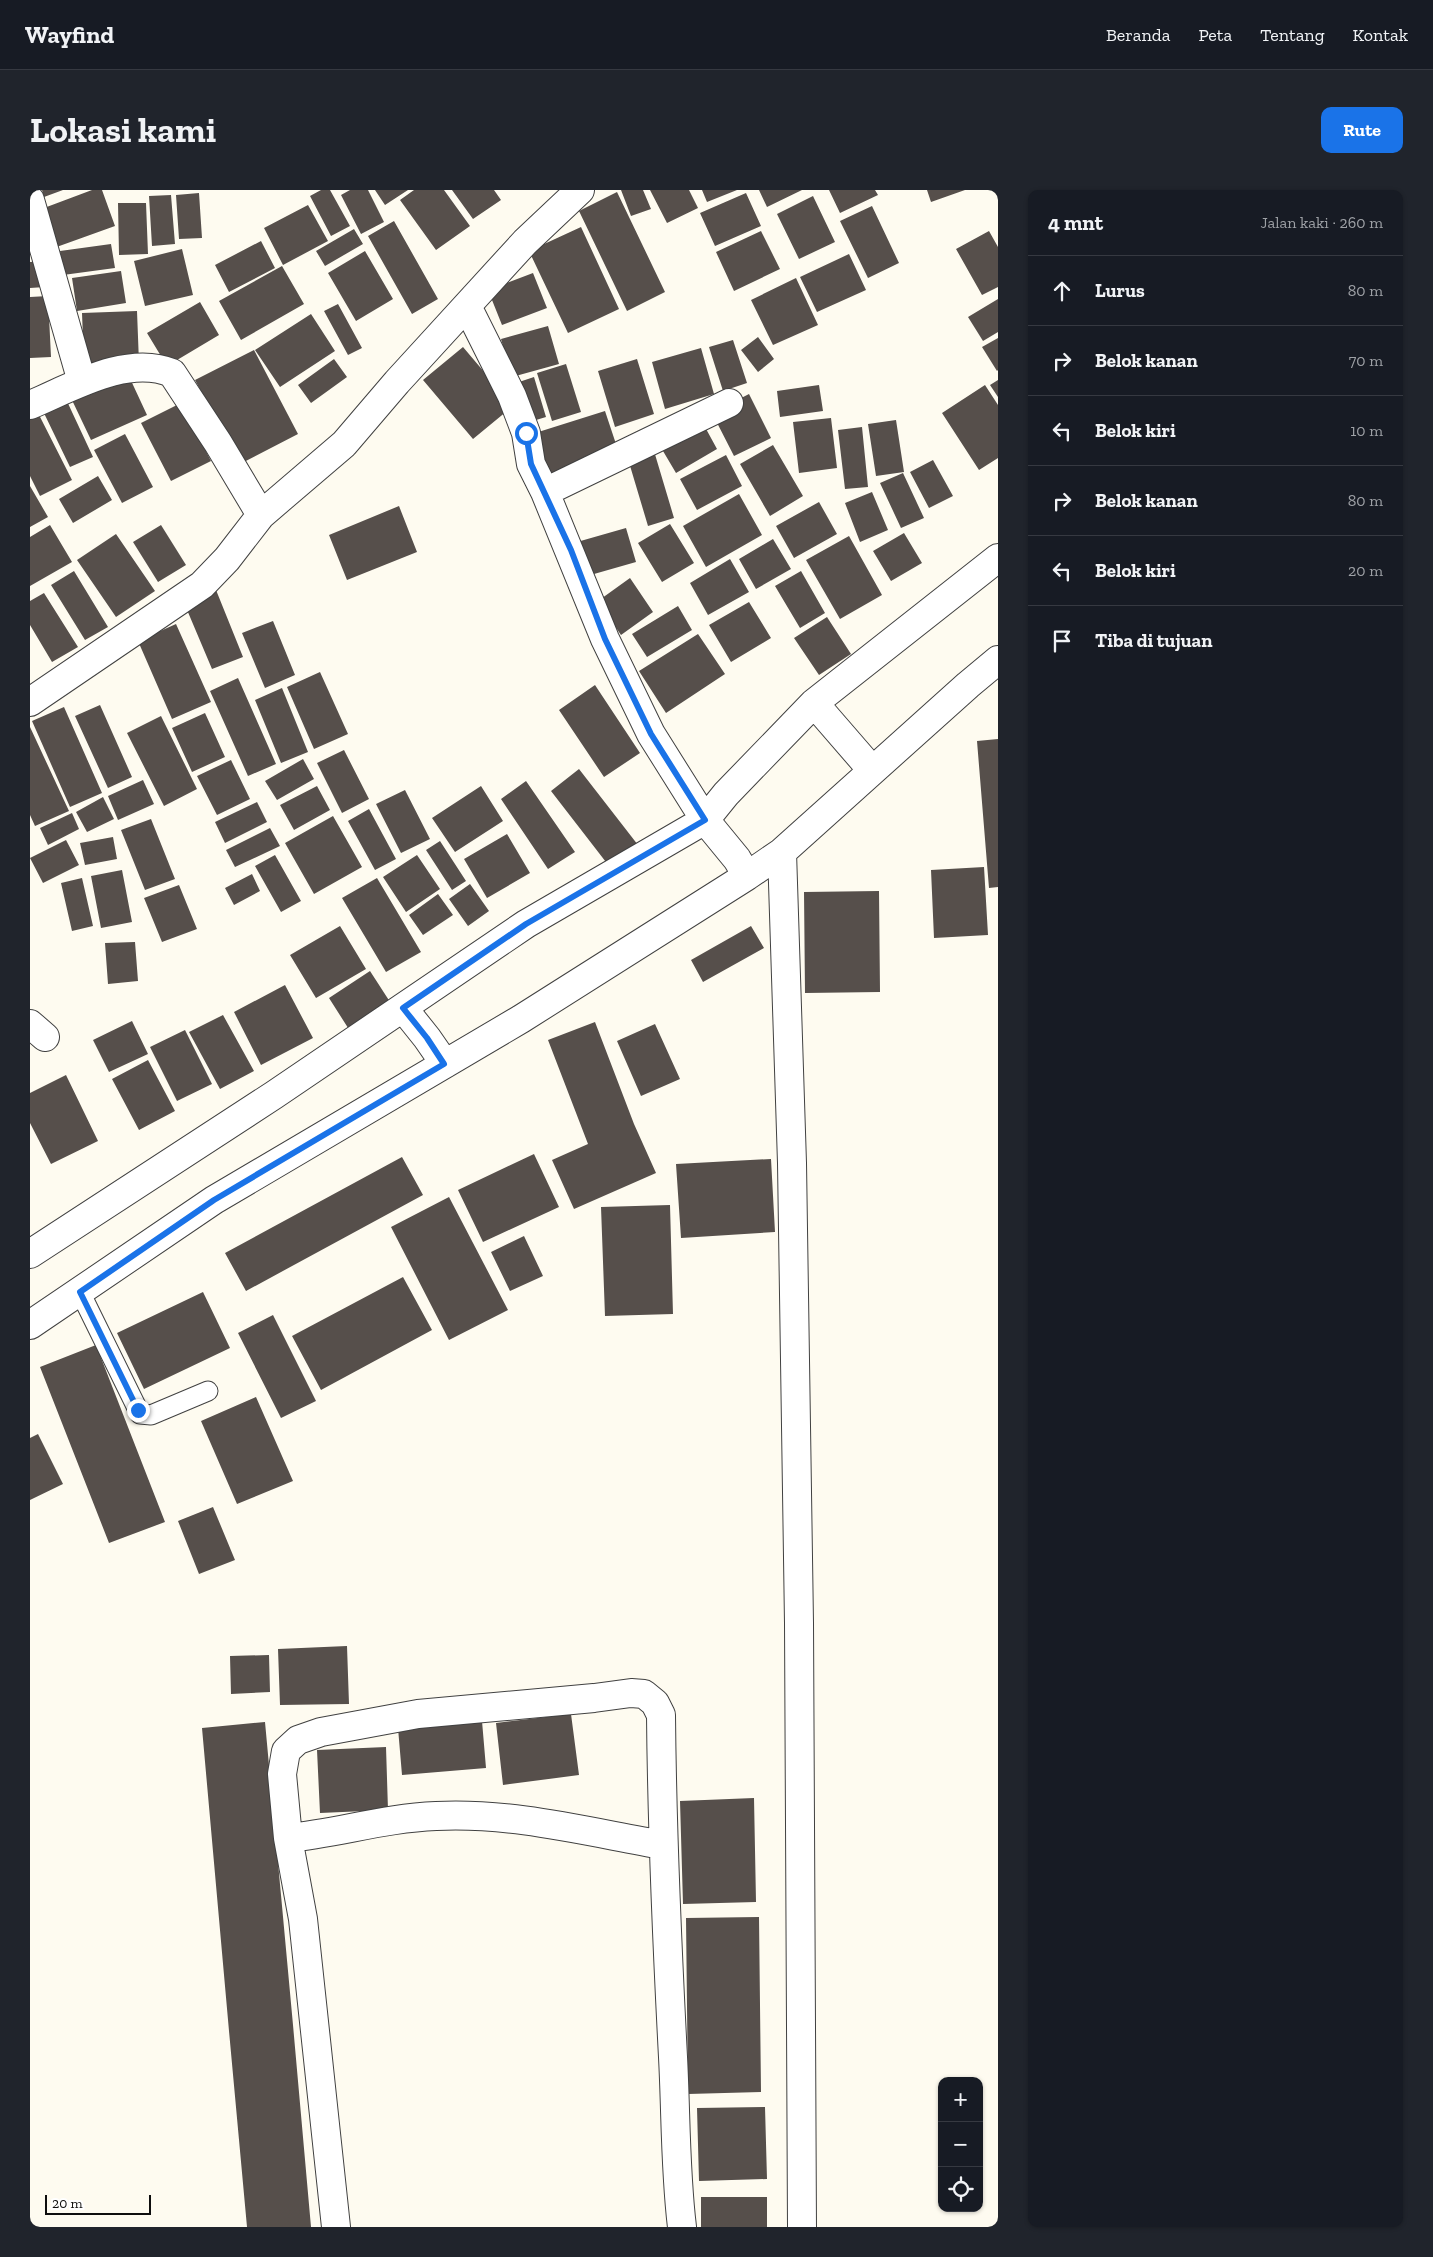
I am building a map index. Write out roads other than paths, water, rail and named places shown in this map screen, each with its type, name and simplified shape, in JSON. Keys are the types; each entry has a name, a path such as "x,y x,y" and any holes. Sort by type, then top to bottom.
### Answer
{"street":[{"path":"30,702 202,585 227,559 261,515 344,444 525,242 580,190"},
{"path":"30,200 82,382"},
{"path":"467,306 512,396 526,433 531,464 571,550 605,639 651,734 708,823 742,868"},
{"path":"30,405 95,376 144,367 162,368 172,373 218,443 261,515"},
{"path":"545,492 729,403"},
{"path":"30,1254 414,1022 526,924 708,823 726,794 818,708 998,558"},
{"path":"30,1326 214,1200 521,1019 742,868 782,852 998,660"},
{"path":"818,708 872,770"},
{"path":"782,852 792,1172 799,1623 802,2227"},
{"path":"414,1022 444,1064"},
{"path":"336,2227 303,1919 288,1838 282,1774 286,1751 298,1740 322,1732 418,1714 631,1693 644,1694 655,1703 661,1715 662,1845 674,2070 677,2181 682,2227"},
{"path":"288,1838 323,1834 378,1821 436,1816 494,1816 662,1845"}],"lane":[{"path":"80,1292 140,1414 151,1415 208,1391"}]}
